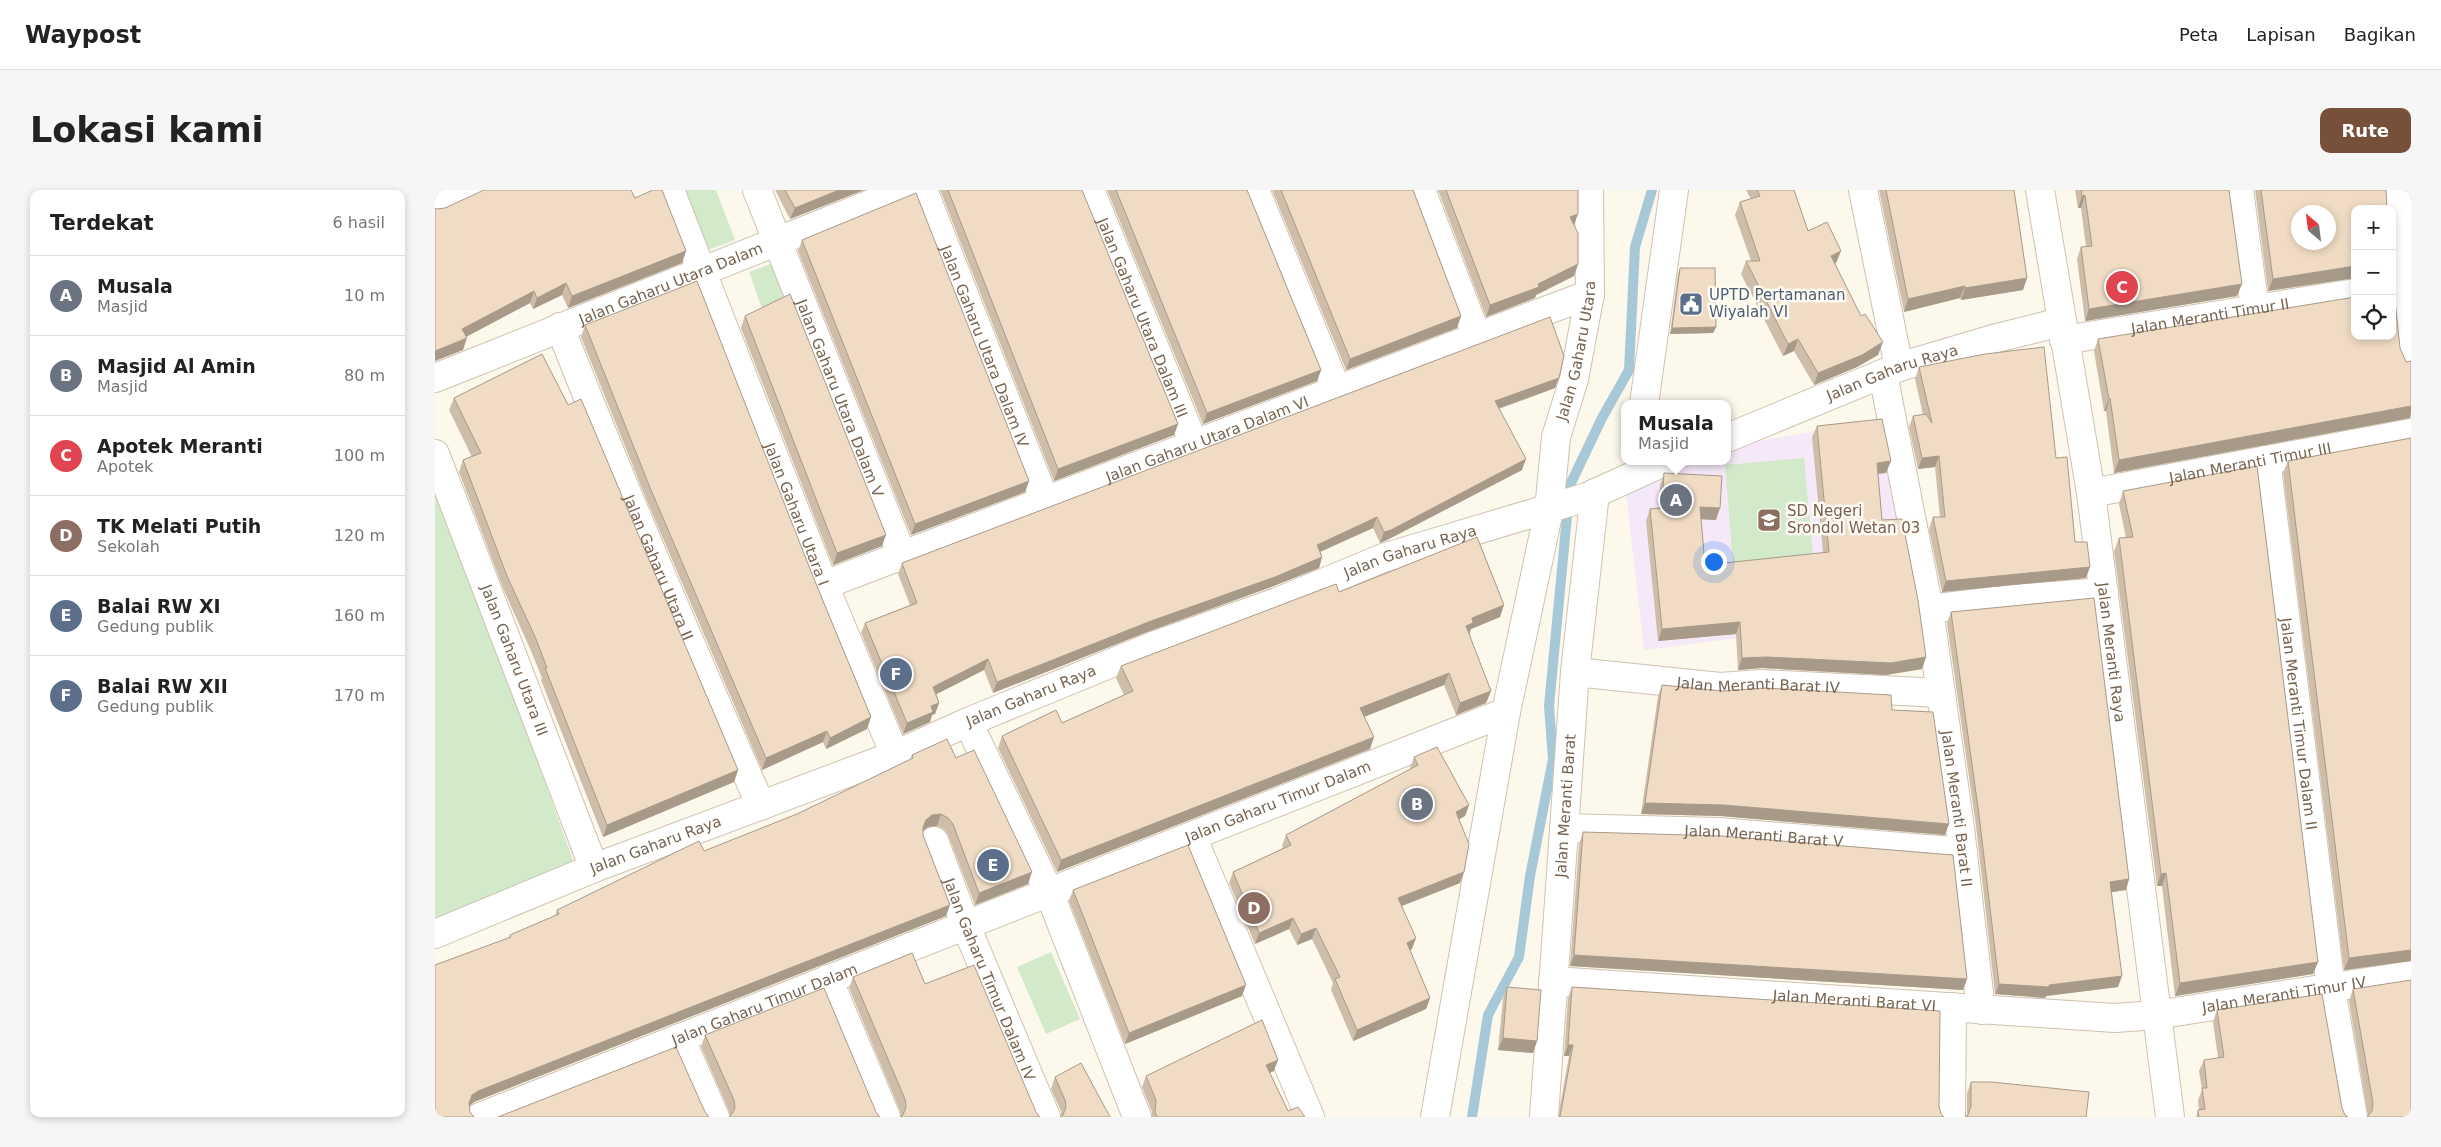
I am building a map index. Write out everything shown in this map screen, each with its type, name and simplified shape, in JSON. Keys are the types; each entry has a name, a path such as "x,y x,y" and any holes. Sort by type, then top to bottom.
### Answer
{"street":[{"path":"435,205 472,190"},
{"name":"Jalan Gaharu Utara I","path":"670,190 703,269 824,585 895,755"},
{"name":"Jalan Gaharu Utara Dalam V","path":"757,190 902,555"},
{"name":"Jalan Gaharu Utara Dalam","path":"435,378 703,269 906,190"},
{"name":"Jalan Gaharu Utara Dalam IV","path":"923,190 1045,501"},
{"name":"Jalan Gaharu Utara Dalam III","path":"1090,190 1194,444"},
{"path":"1255,190 1337,390"},
{"path":"1421,190 1477,337"},
{"name":"Jalan Gaharu Utara","path":"1551,509 1556,437 1574,379 1590,294 1589,190"},
{"path":"1645,400 1674,190"},
{"name":"Jalan Meranti Barat II","path":"1863,190 1941,693 1963,852 1981,1010"},
{"name":"Jalan Meranti Raya","path":"2040,190 2062,331 2091,493 2170,1117"},
{"path":"2239,190 2255,310"},
{"path":"2401,199 2399,286 2411,358"},
{"name":"Jalan Gaharu Utara Dalam VI","path":"824,585 1590,294"},
{"name":"Jalan Meranti Timur II","path":"2062,331 2255,310 2351,294"},
{"name":"Jalan Gaharu Utara II","path":"560,327 605,443 699,666 761,806"},
{"name":"Jalan Gaharu Raya","path":"1731,436 1891,371 1997,338 2062,331"},
{"name":"Jalan Meranti Timur III","path":"2091,493 2411,433"},
{"name":"Jalan Gaharu Utara III","path":"435,454 595,868"},
{"name":"Jalan Meranti Timur Dalam II","path":"2266,460 2331,989 2353,1117"},
{"name":"Jalan Gaharu Raya","path":"435,934 595,868 895,755 968,722 1153,646 1277,602 1383,558 1551,509 1591,495 1636,468 1649,465"},
{"name":"Jalan Meranti Barat","path":"1544,1117 1575,672 1591,495"},
{"path":"1435,1117 1507,712 1551,509"},
{"path":"1929,610 2012,599 2104,592"},
{"name":"Jalan Meranti Barat IV","path":"1575,672 1720,687 1781,685 1941,693"},
{"name":"Jalan Gaharu Timur Dalam","path":"480,1117 1507,712"},
{"path":"968,722 1049,892 1137,1117"},
{"name":"Jalan Meranti Barat V","path":"1564,828 1719,832 1963,852"},
{"path":"1193,836 1310,1117"},
{"name":"Jalan Gaharu Timur Dalam IV","path":"934,841 966,926 1046,1117"},
{"name":"Jalan Meranti Timur IV","path":"2156,1015 2411,975"},
{"path":"828,979 886,1117"},
{"name":"Jalan Meranti Barat VI","path":"1553,981 2084,1017 2156,1015"},
{"path":"1951,1117 1952,1007"},
{"path":"681,1038 715,1117"}],"shaded area":[{"name":"SD Negeri Srondol Wetan 03","path":"1881,419 1915,547 1815,628 1644,650 1626,492 1688,465 1731,465 1732,446"}],"green space":[{"path":"678,190 716,190 735,240 702,252"},
{"path":"776,262 791,300 763,311 749,272"},
{"path":"1804,458 1813,556 1733,563 1725,465"},
{"path":"435,478 577,871 435,923"},
{"path":"1051,952 1080,1019 1046,1034 1017,967"}],"building":[{"path":"484,190 631,190 635,198 653,190 662,190 686,251 572,296 566,283 537,298 534,291 462,329 467,338 435,351 435,208 445,208"},
{"path":"785,190 839,190 795,208"},
{"path":"948,190 1082,190 1178,424 1058,469"},
{"path":"1116,190 1247,190 1321,370 1207,413"},
{"path":"1281,190 1413,190 1461,316 1350,359"},
{"path":"1446,190 1578,190 1578,214 1570,217 1578,233 1578,264 1538,284 1539,287 1490,305"},
{"path":"1757,190 1794,190 1808,231 1827,222 1841,251 1831,256 1861,316 1865,314 1883,342 1862,355 1818,373 1798,339 1788,344 1746,261 1760,261 1740,202 1760,196"},
{"path":"1886,190 2014,190 2027,278 1965,288 1965,286 1908,299"},
{"path":"2081,190 2229,190 2242,284 2089,309 2081,247 2092,246 2085,195 2082,196"},
{"path":"2261,190 2386,190 2387,205 2351,205 2351,267 2273,279"},
{"path":"916,193 1029,481 915,524 802,240"},
{"name":"UPTD Pertamanan Wiyalah VI","path":"1680,268 1715,268 1716,327 1672,328"},
{"path":"697,281 814,579 871,717 830,738 827,731 766,758 651,490 585,325"},
{"path":"790,294 886,535 837,553 745,316"},
{"path":"2351,298 2351,340 2396,340 2396,310 2400,348 2406,362 2411,361 2411,406 2119,460 2110,398 2098,339"},
{"path":"1550,317 1564,356 1559,378 1495,401 1526,459 1391,530 1384,532 1377,517 1317,545 1322,557 1275,577 1151,621 997,682 988,659 933,687 939,703 931,706 933,712 907,723 865,623 917,603 902,563"},
{"path":"2044,347 2056,458 2067,457 2075,542 2087,542 2090,567 1946,581 1933,517 1945,517 1939,456 1922,458 1913,416 1926,414 1932,423 1919,367 1985,354"},
{"path":"542,354 568,405 581,399 738,770 607,825 545,668 547,668 536,639 507,576 463,460 481,453 454,398"},
{"path":"1882,419 1891,461 1877,463 1882,520 1902,519 1918,600 1926,657 1891,663 1766,657 1742,658 1740,622 1662,629 1650,509 1662,508 1664,473 1722,476 1720,508 1700,507 1705,565 1829,552 1817,426"},
{"path":"2411,438 2411,950 2349,958 2288,461"},
{"path":"2257,466 2318,962 2180,983 2166,873 2161,874 2119,538 2133,537 2123,491"},
{"path":"1477,537 1504,605 1472,618 1473,623 1466,626 1491,691 1460,703 1449,673 1360,708 1374,737 1061,860 1002,736 1056,710 1062,723 1133,691 1121,666 1336,584 1339,592"},
{"path":"2094,598 2129,879 2110,882 2122,976 2049,985 2049,987 1999,984 1979,815 1951,612"},
{"path":"1662,685 1723,691 1765,688 1891,695 1892,710 1933,712 1949,824 1724,805 1645,803"},
{"path":"947,739 956,758 974,750 1032,872 979,893 953,824 941,814 932,815 926,820 923,827 923,835 950,905 478,1091 472,1095 469,1103 470,1112 474,1117 435,1117 435,965 511,937 510,935 559,914 557,910 699,841 704,851 797,814 913,758 912,755"},
{"path":"1437,747 1469,805 1456,812 1469,844 1464,872 1398,898 1416,938 1407,943 1430,998 1357,1030 1335,979 1340,977 1316,928 1301,934 1293,918 1259,933 1233,872 1291,845 1286,835 1418,765 1414,757"},
{"path":"1583,832 1722,836 1953,855 1967,979 1574,955"},
{"path":"1188,845 1246,985 1129,1033 1073,890"},
{"path":"912,953 925,984 974,965 1036,1112 1040,1117 900,1117 903,1115 906,1107 905,1099 853,977"},
{"path":"2411,980 2411,1117 2367,1117 2372,1111 2373,1103 2353,989"},
{"path":"1507,987 1541,990 1537,1041 1503,1038"},
{"path":"1572,987 1940,1011 1939,1106 1944,1117 1560,1117 1573,1045 1568,1045"},
{"path":"824,988 876,1112 880,1117 729,1117 735,1108 734,1100 705,1035"},
{"path":"2322,994 2342,1108 2348,1117 2199,1117 2198,1110 2205,1109 2202,1088 2207,1088 2204,1060 2224,1057 2217,1010"},
{"path":"1262,1020 1278,1060 1266,1065 1288,1111 1298,1107 1305,1117 1157,1117 1155,1112 1156,1100 1146,1076"},
{"path":"676,1047 709,1117 498,1117"},
{"path":"1081,1063 1110,1117 1060,1117 1063,1115 1066,1107 1055,1077"},
{"path":"1971,1082 1992,1082 2089,1092 2086,1117 1965,1117 1968,1115 1971,1106"}],"waterway":[{"path":"1472,1117 1488,1015 1519,957 1530,876 1553,759 1549,706 1570,485 1602,418 1629,370 1635,247 1652,190"}],"place":[{"name":"Apotek Meranti","path":"2122,287"},
{"name":"UPTD Pertamanan Wiyalah VI","path":"1691,304"},
{"name":"Musala","path":"1676,500"},
{"name":"SD Negeri Srondol Wetan 03","path":"1769,520"},
{"name":"Balai RW XII","path":"896,674"},
{"name":"Masjid Al Amin","path":"1417,804"},
{"name":"Balai RW XI","path":"993,865"},
{"name":"TK Melati Putih","path":"1254,908"}]}
